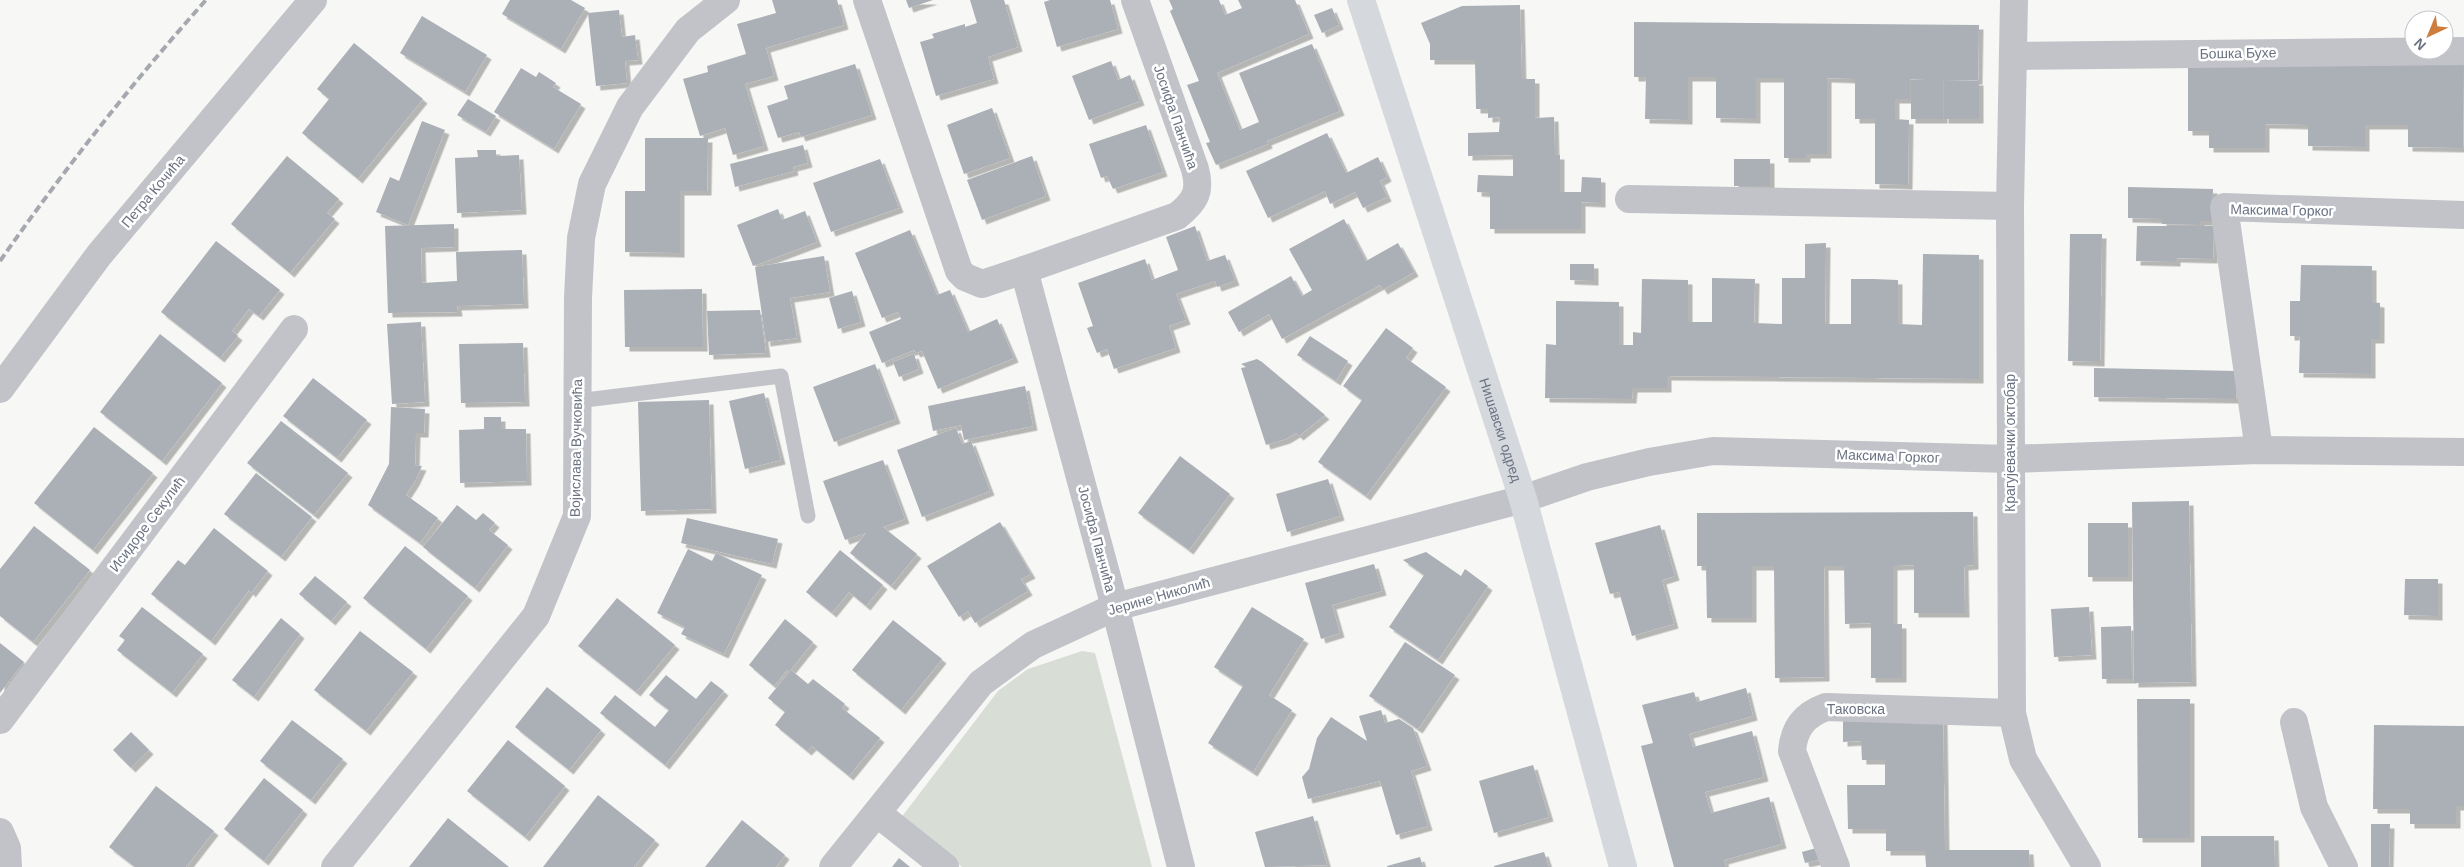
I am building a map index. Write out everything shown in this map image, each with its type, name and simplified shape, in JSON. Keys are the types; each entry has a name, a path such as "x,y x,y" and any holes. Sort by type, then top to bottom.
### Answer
{"street":[{"name":"Петра Кочића","path":"0,388 99,256 313,0"},
{"name":"Војислава Вучковића","path":"335,867 536,616 577,516 578,298 581,238 592,184 630,107 688,30 726,0"},
{"name":"Јосифа Панчића","path":"867,0 959,271 965,277 982,284 1177,216 1190,204 1198,188 1195,168 1135,0"},
{"name":"Нишавски одред","path":"1361,0 1523,499 1623,867"},
{"name":"Крагујевачки октобар","path":"2014,0 2010,206 2012,713 2023,759 2087,867"},
{"name":"Бошка Бухе","path":"2013,56 2464,51"},
{"path":"1629,199 2010,206"},
{"name":"Максима Горког","path":"2259,450 2224,207 2464,216"},
{"name":"Јосифа Панчића","path":"1024,270 1115,607 1181,867"},
{"name":"Исидоре Секулић","path":"0,720 294,329"},
{"name":"Максима Горког","path":"1523,499 1587,477 1649,462 1712,451 2010,459 2259,450 2464,452"},
{"name":"Јерине Николић","path":"833,867 981,684 1033,645 1115,607 1523,499"},
{"name":"Таковска","path":"1836,867 1792,751 1795,731 1808,715 1826,706 2012,713"},
{"path":"2294,722 2314,807 2344,867"},
{"path":"877,813 945,867"},
{"path":"0,832 7,848 8,867"}],"lane":[{"path":"577,401 781,376 808,516"}],"shaded area":[{"path":"1082,651 1095,653 1152,867 962,867 900,819 998,691 1028,669"}],"building":[{"path":"510,0 571,0 585,8 561,49 502,14"},
{"path":"772,0 837,0 844,25 766,48 774,76 745,84 764,146 733,155 725,128 700,136 683,79 708,72 707,66 746,54 737,24 776,13"},
{"path":"906,0 933,0 909,8"},
{"path":"970,0 1004,0 1018,47 988,57 994,79 936,96 920,42 934,38 932,34 965,24 965,27 977,23"},
{"path":"1050,0 1110,0 1118,29 1057,47 1044,2"},
{"path":"1169,0 1219,0 1225,15 1242,8 1238,0 1295,0 1309,34 1217,73 1240,130 1259,122 1239,73 1312,44 1340,111 1267,141 1268,144 1216,165 1206,143 1210,142 1187,85 1199,81 1170,11 1173,9"},
{"path":"1520,5 1522,79 1535,79 1535,118 1554,117 1555,155 1560,155 1560,192 1581,192 1582,177 1601,178 1601,203 1581,202 1581,229 1490,229 1490,193 1477,192 1478,175 1513,176 1513,155 1468,156 1468,133 1499,132 1500,117 1488,118 1488,109 1476,109 1475,60 1430,60 1430,44 1421,23 1462,6"},
{"path":"1332,8 1339,25 1322,33 1314,15"},
{"path":"619,10 622,37 635,35 638,60 625,61 627,83 596,86 588,13"},
{"path":"422,16 487,55 465,92 400,53"},
{"path":"1634,22 1979,25 1978,80 1943,80 1943,119 1911,119 1911,80 1925,80 1910,79 1910,99 1895,99 1895,119 1909,120 1908,185 1875,184 1875,119 1855,119 1855,79 1827,78 1827,154 1806,154 1806,158 1784,158 1784,78 1756,78 1756,119 1716,118 1716,77 1688,77 1688,120 1645,119 1646,77 1634,77"},
{"path":"354,43 423,99 358,179 302,133 329,99 317,89"},
{"path":"2188,59 2464,61 2463,148 2408,147 2408,125 2365,125 2365,147 2308,146 2308,125 2265,124 2265,148 2209,148 2209,131 2188,131"},
{"path":"1111,61 1118,80 1130,75 1140,101 1089,120 1072,76"},
{"path":"855,64 872,115 801,137 799,132 778,138 767,106 788,99 784,86"},
{"path":"521,68 536,77 539,72 556,83 553,87 581,104 554,149 494,112"},
{"path":"1944,80 1979,81 1979,119 1944,119"},
{"path":"468,99 496,116 486,132 457,115"},
{"path":"992,108 1010,158 964,174 947,125"},
{"path":"422,121 445,130 408,225 376,212 390,177 399,181"},
{"path":"1146,125 1163,172 1113,189 1107,176 1101,178 1089,144"},
{"path":"1327,133 1346,173 1378,157 1387,177 1380,181 1387,197 1363,208 1355,192 1330,204 1325,191 1268,218 1246,171"},
{"path":"645,138 708,138 707,191 680,191 680,253 625,252 625,191 645,191"},
{"path":"803,145 808,163 793,167 794,171 735,187 730,164"},
{"path":"477,150 496,150 496,156 519,155 522,210 457,213 455,158 478,157"},
{"path":"287,156 339,199 327,213 335,219 290,273 231,224"},
{"path":"1032,156 1046,196 982,220 967,180"},
{"path":"880,159 899,208 831,232 813,183"},
{"path":"1734,159 1770,159 1770,186 1734,186"},
{"path":"2128,187 2213,189 2212,221 2200,221 2200,225 2162,224 2162,219 2128,218"},
{"path":"778,209 782,220 805,211 817,242 753,266 737,225"},
{"path":"1344,219 1366,261 1398,243 1414,272 1383,290 1380,285 1282,339 1269,314 1239,332 1228,312 1291,276 1302,296 1312,290 1289,249"},
{"path":"454,224 454,247 421,248 422,283 457,281 456,252 522,250 524,304 457,306 458,312 388,313 385,226"},
{"path":"1195,226 1207,261 1225,255 1235,281 1217,287 1215,281 1176,294 1186,320 1169,326 1176,348 1114,369 1107,349 1097,353 1087,328 1093,326 1078,283 1145,259 1152,280 1178,270 1166,237"},
{"path":"2137,226 2214,226 2213,259 2176,258 2176,262 2136,261"},
{"path":"910,230 937,295 950,290 968,332 997,319 1014,358 938,389 922,351 916,353 914,350 882,363 869,332 901,319 898,312 882,318 855,253"},
{"path":"2070,234 2102,234 2100,362 2068,361"},
{"path":"216,241 280,290 259,316 249,309 232,331 238,336 220,358 161,312"},
{"path":"1826,243 1825,324 1851,324 1851,279 1873,279 1898,280 1898,324 1922,325 1923,254 1979,255 1979,379 1667,376 1667,388 1633,388 1632,399 1545,398 1546,344 1556,345 1556,301 1619,302 1619,345 1633,345 1633,332 1641,333 1642,279 1688,280 1688,322 1712,322 1712,278 1755,279 1754,323 1782,324 1782,278 1805,278 1805,244"},
{"path":"824,256 830,292 790,298 797,338 766,342 755,267"},
{"path":"1570,264 1594,264 1594,281 1570,280"},
{"path":"2301,265 2372,266 2372,302 2380,303 2380,339 2371,339 2371,374 2299,373 2300,336 2290,336 2290,301 2300,301"},
{"path":"702,289 703,347 625,347 624,290"},
{"path":"852,291 861,322 838,329 829,298"},
{"path":"760,310 766,353 709,355 707,311"},
{"path":"421,322 425,402 392,404 387,324"},
{"path":"1386,328 1413,348 1406,358 1446,387 1366,496 1318,462 1362,400 1343,386"},
{"path":"160,334 222,383 162,461 100,412"},
{"path":"1310,336 1348,361 1336,381 1297,355"},
{"path":"523,343 525,402 461,403 459,344"},
{"path":"914,354 919,369 899,377 893,362"},
{"path":"1257,359 1325,415 1299,436 1296,433 1286,439 1266,445 1241,368 1246,367 1241,364"},
{"path":"875,364 896,419 834,442 813,387"},
{"path":"2094,368 2237,371 2236,399 2094,397"},
{"path":"313,378 367,420 337,458 283,416"},
{"path":"1025,386 1033,426 964,440 961,425 933,431 928,406"},
{"path":"764,393 781,460 745,469 729,401"},
{"path":"709,400 712,509 641,511 638,402"},
{"path":"391,407 425,409 424,433 416,433 415,465 422,466 406,495 438,518 420,543 368,505 389,464"},
{"path":"484,417 501,417 501,429 526,429 527,481 460,483 459,430 484,429"},
{"path":"281,421 348,473 314,515 247,463"},
{"path":"94,427 153,473 93,550 34,503"},
{"path":"956,428 962,444 971,441 990,491 922,517 897,450"},
{"path":"1180,456 1230,494 1189,550 1138,513"},
{"path":"883,460 905,519 883,527 917,554 891,586 850,553 866,533 845,540 823,481"},
{"path":"256,473 312,517 281,557 224,514"},
{"path":"1328,479 1340,516 1287,532 1276,494"},
{"path":"2189,501 2192,682 2134,683 2132,502"},
{"path":"457,505 476,520 483,513 495,523 489,530 508,545 475,588 423,547"},
{"path":"1973,512 1974,565 1964,566 1965,613 1914,613 1914,565 1893,566 1893,624 1902,624 1902,678 1871,678 1871,623 1845,624 1844,566 1824,566 1825,677 1775,678 1774,566 1752,566 1752,618 1707,618 1706,566 1697,566 1697,513"},
{"path":"687,518 778,539 772,564 681,543"},
{"path":"1000,522 1031,574 1021,579 1028,591 975,623 968,611 959,617 927,566"},
{"path":"2088,523 2128,523 2128,577 2088,577"},
{"path":"1660,525 1675,576 1662,580 1674,624 1632,636 1619,592 1610,594 1595,543"},
{"path":"34,526 90,570 33,642 0,616 0,569"},
{"path":"214,528 268,571 251,593 249,590 211,641 151,594 178,560 185,565"},
{"path":"405,546 468,596 426,649 363,598"},
{"path":"688,549 712,561 716,553 762,575 724,654 681,634 685,627 657,613"},
{"path":"840,550 883,585 866,606 849,592 832,613 806,592"},
{"path":"1426,552 1461,576 1465,569 1488,586 1438,660 1389,627 1424,575 1403,560"},
{"path":"1374,564 1382,591 1332,605 1340,633 1321,639 1305,583"},
{"path":"315,576 347,602 331,621 299,594"},
{"path":"2405,579 2438,579 2438,616 2404,615"},
{"path":"617,598 675,645 636,692 578,646"},
{"path":"142,607 203,654 172,693 117,650 125,640 119,636"},
{"path":"1252,607 1304,639 1269,695 1292,710 1253,772 1208,743 1243,686 1214,667"},
{"path":"2089,607 2092,655 2054,657 2051,609"},
{"path":"281,618 300,634 254,697 232,680"},
{"path":"785,619 813,642 789,672 787,670 774,686 749,665"},
{"path":"893,620 942,659 901,710 852,670"},
{"path":"2131,626 2132,679 2102,679 2101,627"},
{"path":"360,631 413,672 366,731 314,690"},
{"path":"1405,642 1455,675 1418,729 1369,696"},
{"path":"0,643 24,662 0,693"},
{"path":"791,670 808,684 813,679 845,704 842,708 880,738 849,776 812,746 807,751 775,725 785,712 768,698"},
{"path":"666,675 696,699 711,681 724,691 665,765 600,713 615,695 655,727 669,710 649,695"},
{"path":"547,687 601,730 569,770 515,727"},
{"path":"1746,688 1753,716 1689,734 1693,747 1752,731 1764,777 1705,792 1711,813 1769,797 1782,844 1724,860 1726,867 1674,867 1641,746 1653,743 1642,705 1694,692 1697,702"},
{"path":"2137,699 2190,699 2190,838 2138,838"},
{"path":"1381,710 1385,723 1399,719 1413,728 1427,766 1411,771 1428,826 1396,835 1380,781 1308,799 1302,777 1309,769 1317,738 1331,717 1367,741 1359,716"},
{"path":"1943,717 1945,850 2029,850 2030,867 1926,867 1925,851 1886,851 1886,829 1848,829 1847,785 1885,785 1885,760 1862,760 1861,741 1843,742 1843,720"},
{"path":"292,720 343,759 311,800 260,761"},
{"path":"2374,725 2464,726 2464,806 2456,806 2456,824 2410,824 2410,809 2373,809"},
{"path":"131,732 149,750 131,768 113,750"},
{"path":"508,740 565,786 525,837 467,791"},
{"path":"1533,765 1549,817 1494,833 1479,781"},
{"path":"264,778 303,810 264,861 224,829"},
{"path":"156,786 214,831 186,867 135,867 109,847"},
{"path":"598,795 655,840 634,867 543,867"},
{"path":"1313,816 1327,865 1265,867 1255,832"},
{"path":"448,818 509,867 409,867"},
{"path":"742,820 785,855 776,867 705,867"},
{"path":"2371,824 2390,824 2389,867 2371,867"},
{"path":"2201,836 2274,836 2275,867 2201,867"},
{"path":"1820,847 1823,859 1805,863 1802,852"},
{"path":"1544,852 1549,867 1494,867 1494,866"},
{"path":"1420,857 1423,867 1387,867 1387,866"},
{"path":"899,858 910,867 892,867"}],"railway":[{"path":"0,261 99,128 206,0"}]}
